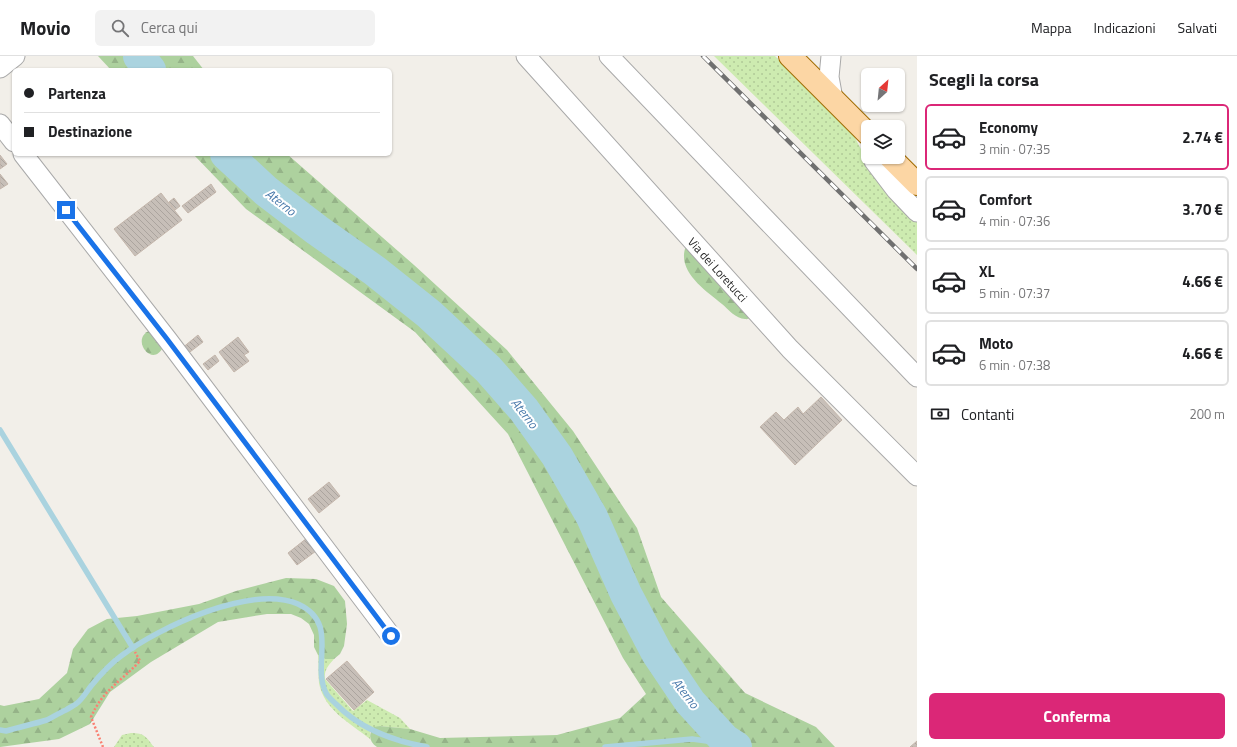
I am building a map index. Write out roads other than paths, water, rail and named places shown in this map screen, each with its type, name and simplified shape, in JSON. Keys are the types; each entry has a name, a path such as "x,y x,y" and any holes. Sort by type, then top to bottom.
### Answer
{"main road":[{"path":"790,56 861,127"},
{"path":"897,164 917,184"}],"street":[{"path":"0,68 15,56"},
{"name":"Via dei Loretucci","path":"526,56 790,349 914,466"},
{"path":"609,56 917,378"},
{"path":"831,56 829,77 833,99"},
{"path":"0,124 12,139"},
{"path":"25,156 167,339 391,636"},
{"path":"876,164 896,190 917,212"}],"waterway":[{"name":"Aterno","path":"139,56 148,68"},
{"name":"Aterno","path":"228,156 266,191 317,230 375,271 429,314 488,369 524,410 557,456 592,517 626,594 657,653 690,702 725,740 736,747"},
{"path":"0,430 133,648"},
{"path":"0,730 6,731 47,720 74,706 117,659 158,633 206,612 232,604 256,600 279,599 298,604 311,612 318,622 322,644 322,681 326,693 331,699 345,713 366,727 378,733 402,741 427,747"},
{"path":"605,747 692,739 714,742 732,747"}],"railway":[{"path":"703,56 917,269"}]}
